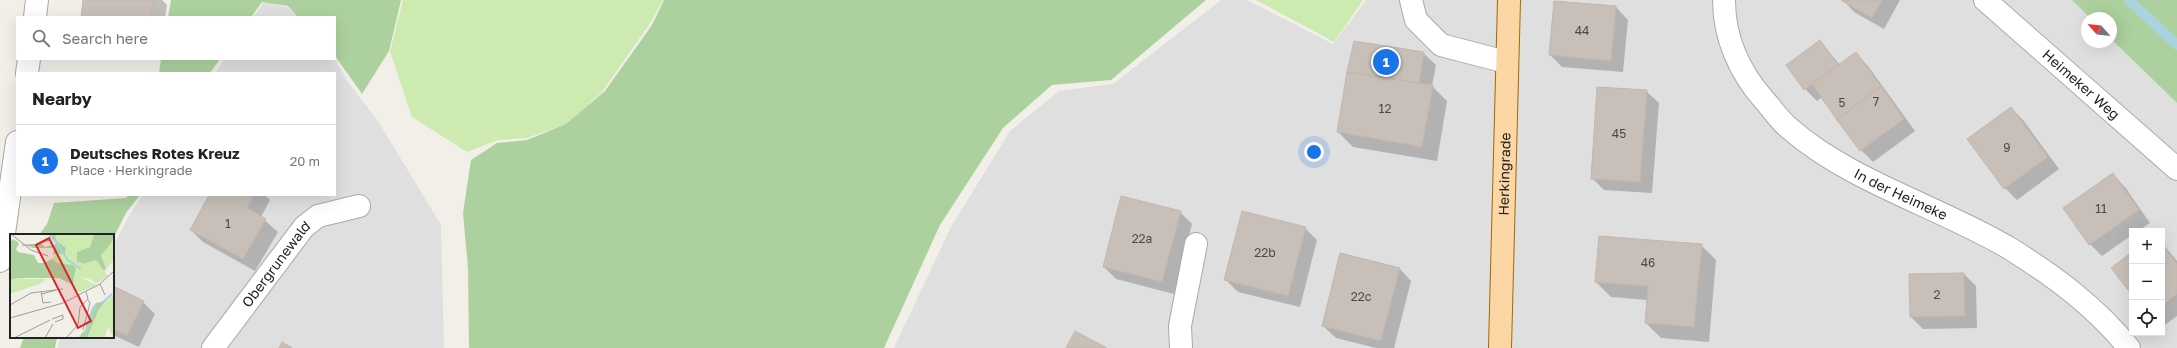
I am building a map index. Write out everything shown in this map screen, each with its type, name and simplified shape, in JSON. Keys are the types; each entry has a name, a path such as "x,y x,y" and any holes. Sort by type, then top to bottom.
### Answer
{"main road":[{"name":"Herkingrade","path":"1500,348 1506,62 1509,0"}],"street":[{"path":"35,16 37,0"},
{"path":"1411,0 1416,20 1441,45 1506,62"},
{"name":"In der Heimeke","path":"1724,0 1731,43 1739,66 1753,88 1788,128 1825,155 1862,176 2007,248 2057,279 2089,305 2129,348"},
{"name":"Heimeker Weg","path":"1985,0 2177,168"},
{"path":"27,72 29,60"},
{"path":"0,261 16,149"},
{"name":"Obergrunewald","path":"213,348 304,227 318,216 359,206"},
{"path":"1181,348 1180,326 1196,244"}],"shaded area":[{"path":"1221,0 1247,0 1333,44 1366,0 2072,0 2084,12 2081,12 2081,48 2117,48 2117,45 2177,103 2177,348 894,348 951,227 1010,131 1059,91 1113,84"},
{"path":"264,2 288,7 297,16 254,16"},
{"path":"224,60 336,60 348,82 378,121 441,225 444,348 58,348 60,338 114,338 114,244 131,212 142,196 336,196 336,72 216,72"}],"green space":[{"path":"171,0 401,0 389,51 362,94 336,57 336,16 297,16 288,6 262,2 252,16 168,16"},
{"path":"403,0 663,0 651,22 602,92 567,124 527,138 498,140 467,152 412,117 390,51"},
{"path":"664,0 1206,0 1111,80 1052,85 1003,128 940,225 884,348 469,348 468,268 463,213 471,160 497,143 527,140 566,124 605,91 652,25"},
{"path":"1256,0 1363,0 1334,42"},
{"path":"2072,0 2177,0 2177,103 2117,45 2117,12 2084,12"},
{"path":"161,60 219,60 211,72 159,72"},
{"path":"128,196 139,196 126,213 114,237 114,234 40,234 47,224 54,203 126,198"},
{"path":"24,338 57,338 55,348 20,348"}],"building":[{"path":"83,0 154,0 151,16 81,16"},
{"path":"1841,0 1882,0 1872,18"},
{"path":"1554,1 1616,6 1611,61 1549,55"},
{"path":"1820,40 1838,65 1804,90 1786,65"},
{"path":"1354,41 1424,52 1419,83 1347,72"},
{"path":"1856,52 1881,86 1837,120 1812,84"},
{"path":"1347,72 1433,85 1422,147 1337,132"},
{"path":"1881,86 1904,119 1860,151 1837,120"},
{"path":"1597,87 1647,90 1640,182 1591,179"},
{"path":"2011,107 2048,157 2004,189 1967,139"},
{"path":"2113,173 2139,210 2089,245 2063,208"},
{"path":"208,196 253,196 247,208 266,219 243,259 190,230"},
{"path":"1121,196 1181,211 1162,282 1103,267"},
{"path":"1242,211 1306,227 1288,296 1224,280"},
{"path":"1599,236 1702,244 1694,327 1645,323 1648,286 1595,282"},
{"path":"2165,248 2177,264 2177,294 2165,304"},
{"path":"1340,253 1400,268 1381,341 1322,326"},
{"path":"2129,254 2129,291 2111,268"},
{"path":"1964,273 1965,316 1910,317 1909,274"},
{"path":"114,286 144,301 127,336 114,330"},
{"path":"1075,331 1107,348 1066,348"},
{"path":"282,342 292,348 279,348"}],"waterway":[{"path":"2129,0 2177,45"}],"place":[{"name":"Deutsches Rotes Kreuz","path":"1386,62"}]}
